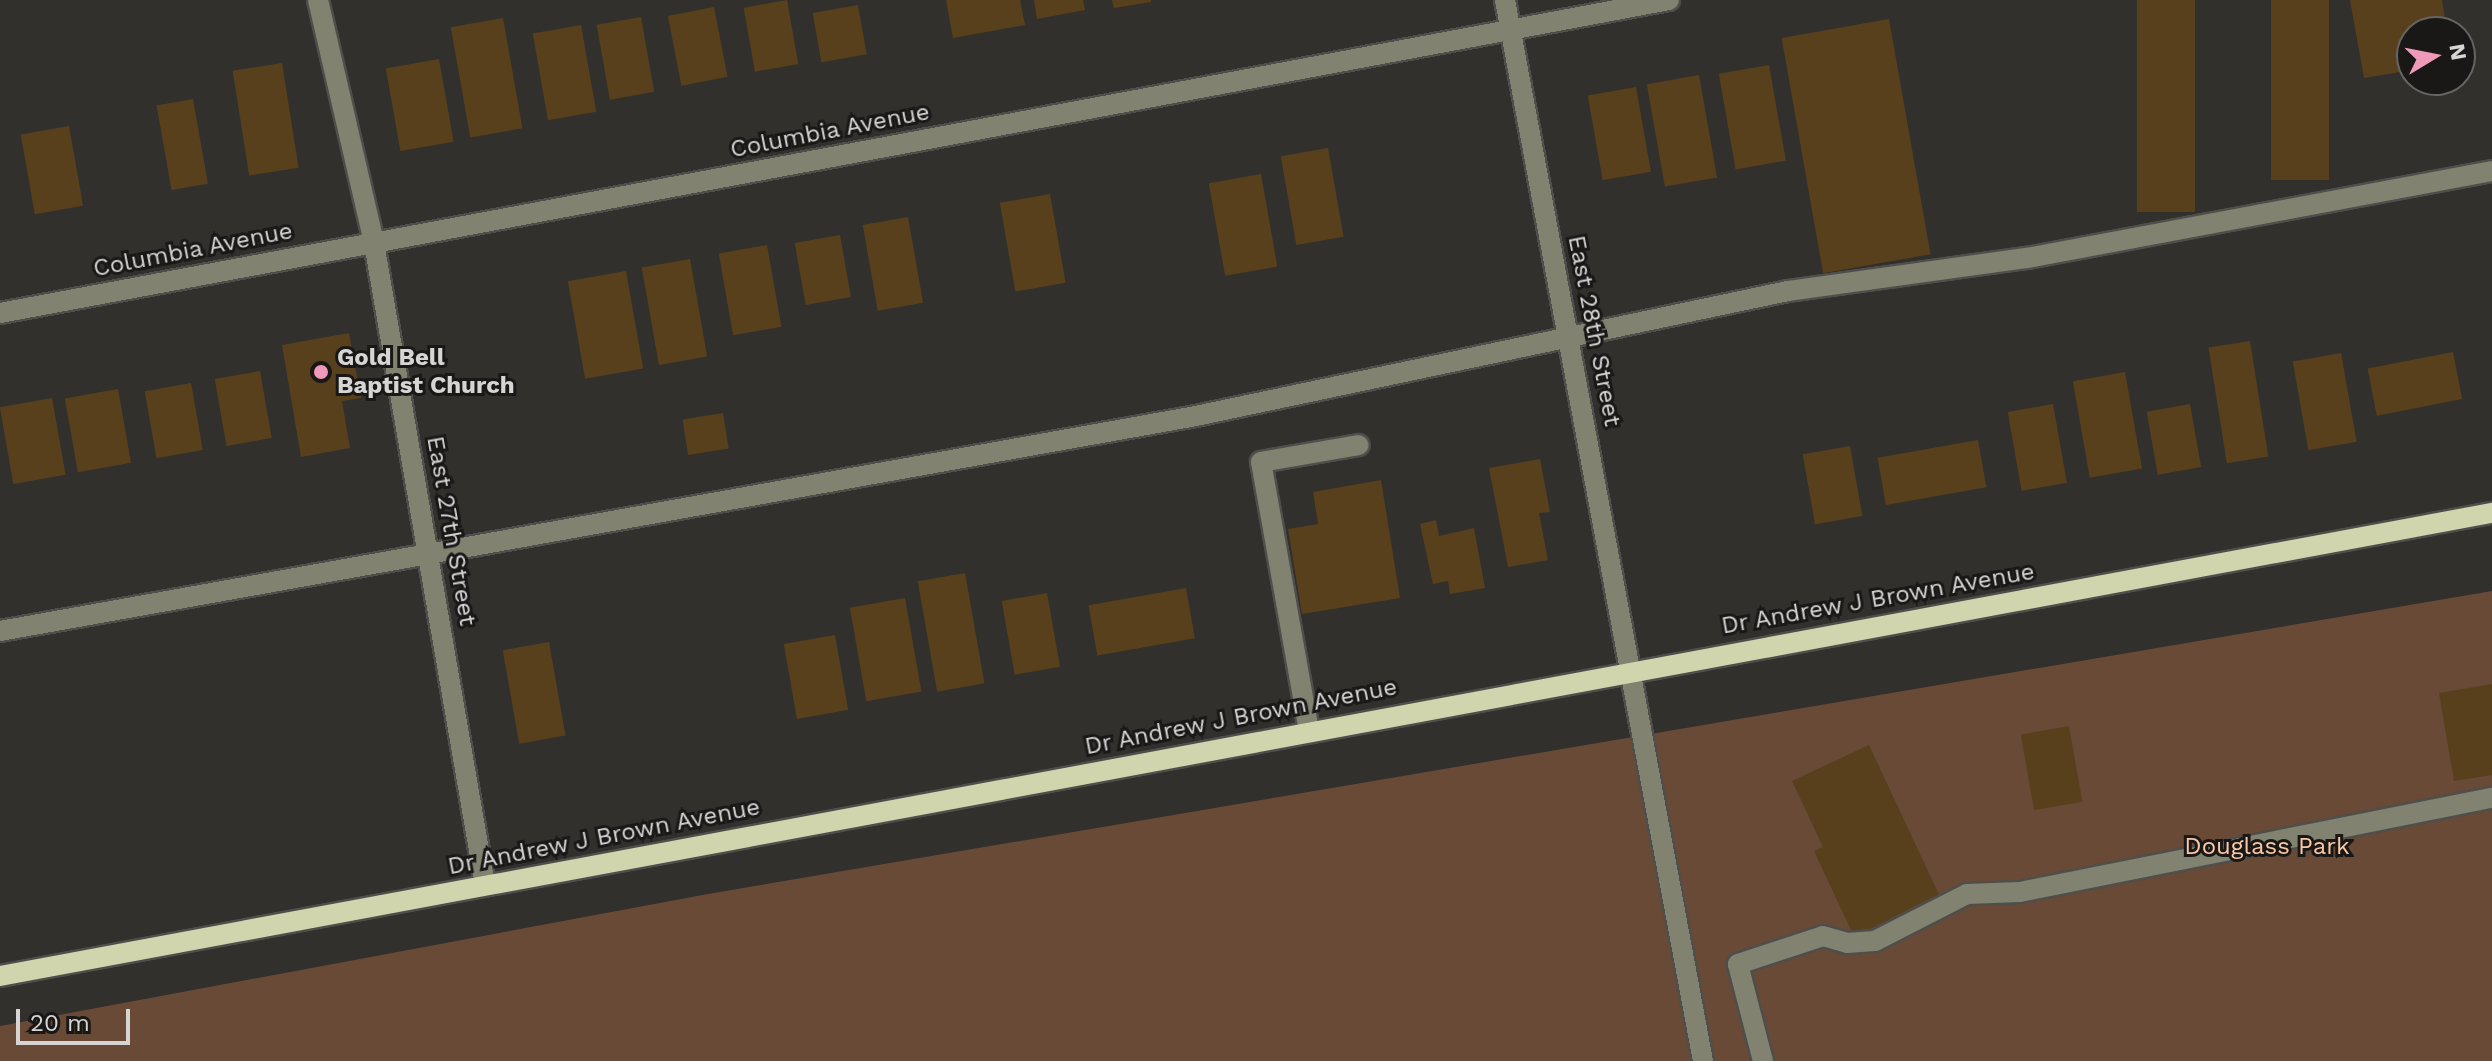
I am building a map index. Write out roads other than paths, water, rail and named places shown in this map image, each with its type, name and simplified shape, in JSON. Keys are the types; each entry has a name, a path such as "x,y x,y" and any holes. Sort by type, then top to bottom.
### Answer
{"main road":[{"name":"Dr Andrew J Brown Avenue","path":"0,976 2492,513"}],"street":[{"name":"East 27th Street","path":"318,0 374,243 485,885"},
{"name":"East 28th Street","path":"1505,0 1703,1061"},
{"name":"Columbia Avenue","path":"0,313 1669,0"},
{"path":"0,631 1191,417 1788,291 2027,258 2492,171"},
{"path":"1309,731 1261,462 1359,445"},
{"path":"1763,1061 1738,964 1823,936 1847,943 1875,941 1967,894 2020,892 2492,798"}],"place":[{"name":"Gold Bell Baptist Church","path":"321,372"}],"park label":[{"name":"Douglass Park","path":"2267,847"}]}
